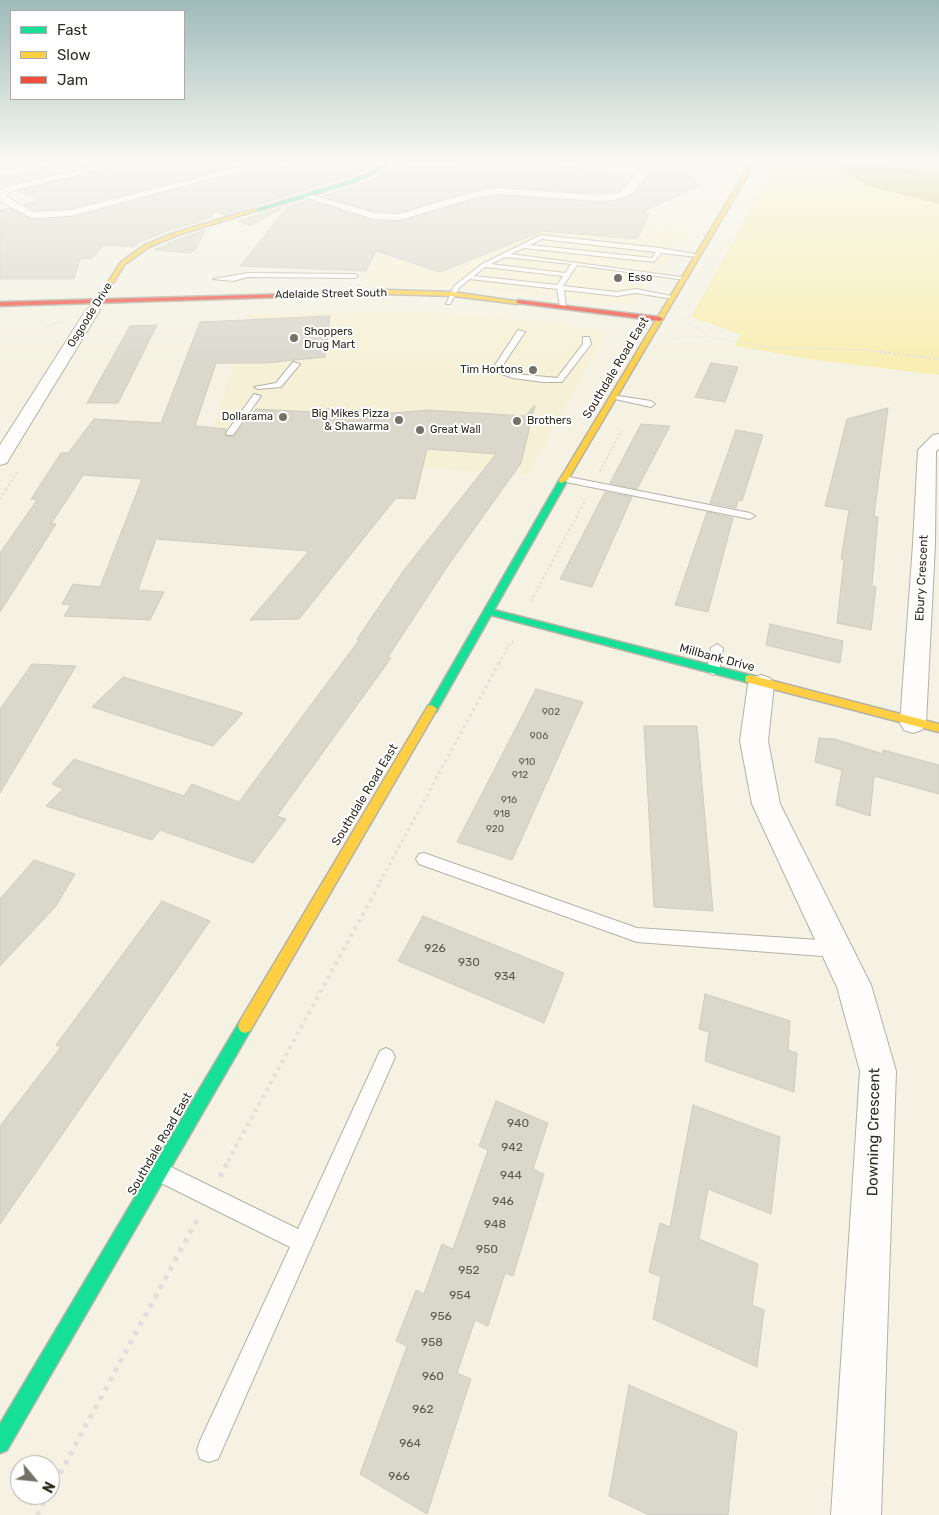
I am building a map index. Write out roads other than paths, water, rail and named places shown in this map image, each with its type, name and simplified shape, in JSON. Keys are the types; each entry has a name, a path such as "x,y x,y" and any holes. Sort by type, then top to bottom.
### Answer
{"street":[{"name":"Osgoode Drive","path":"0,459 123,263 147,246 184,232"},
{"name":"Southdale Road East","path":"0,1443 489,612 564,479 712,232"},
{"name":"Adelaide Street South","path":"0,314 96,306 377,292 658,324"},
{"name":"Adelaide Street South","path":"450,299 563,307 658,324"},
{"name":"Adelaide Street South","path":"0,304 96,306"},
{"name":"Ebury Crescent","path":"913,723 932,546 926,450 939,439"},
{"name":"Millbank Drive","path":"489,612 761,684 939,728"},
{"name":"Downing Crescent","path":"761,684 754,741 766,804 854,985 878,1071 856,1515"}],"lane":[{"path":"450,299 456,287 484,265 541,237 698,255"},
{"path":"523,246 654,260"},
{"path":"642,282 660,250"},
{"path":"503,255 575,263 642,282 674,297"},
{"path":"563,307 560,286 575,263"},
{"path":"484,265 567,275"},
{"path":"216,279 233,279 248,275 355,276"},
{"path":"468,277 617,294 642,282 685,278"},
{"path":"521,332 499,365 499,370 513,376 543,380 558,380 587,344 586,339"},
{"path":"230,433 258,392 278,386 296,364"},
{"path":"615,396 651,404"},
{"path":"564,479 750,516"},
{"path":"713,671 717,648"},
{"path":"424,859 637,935 836,949"},
{"path":"209,1450 386,1057"},
{"path":"159,1172 302,1242"}],"place":[{"name":"Esso","path":"618,278"},
{"name":"Shoppers Drug Mart","path":"294,338"},
{"name":"Tim Hortons","path":"533,370"},
{"name":"Dollarama","path":"283,417"},
{"name":"Big Mikes Pizza & Shawarma","path":"399,420"},
{"name":"Brothers","path":"517,421"},
{"name":"Great Wall","path":"420,430"}]}
